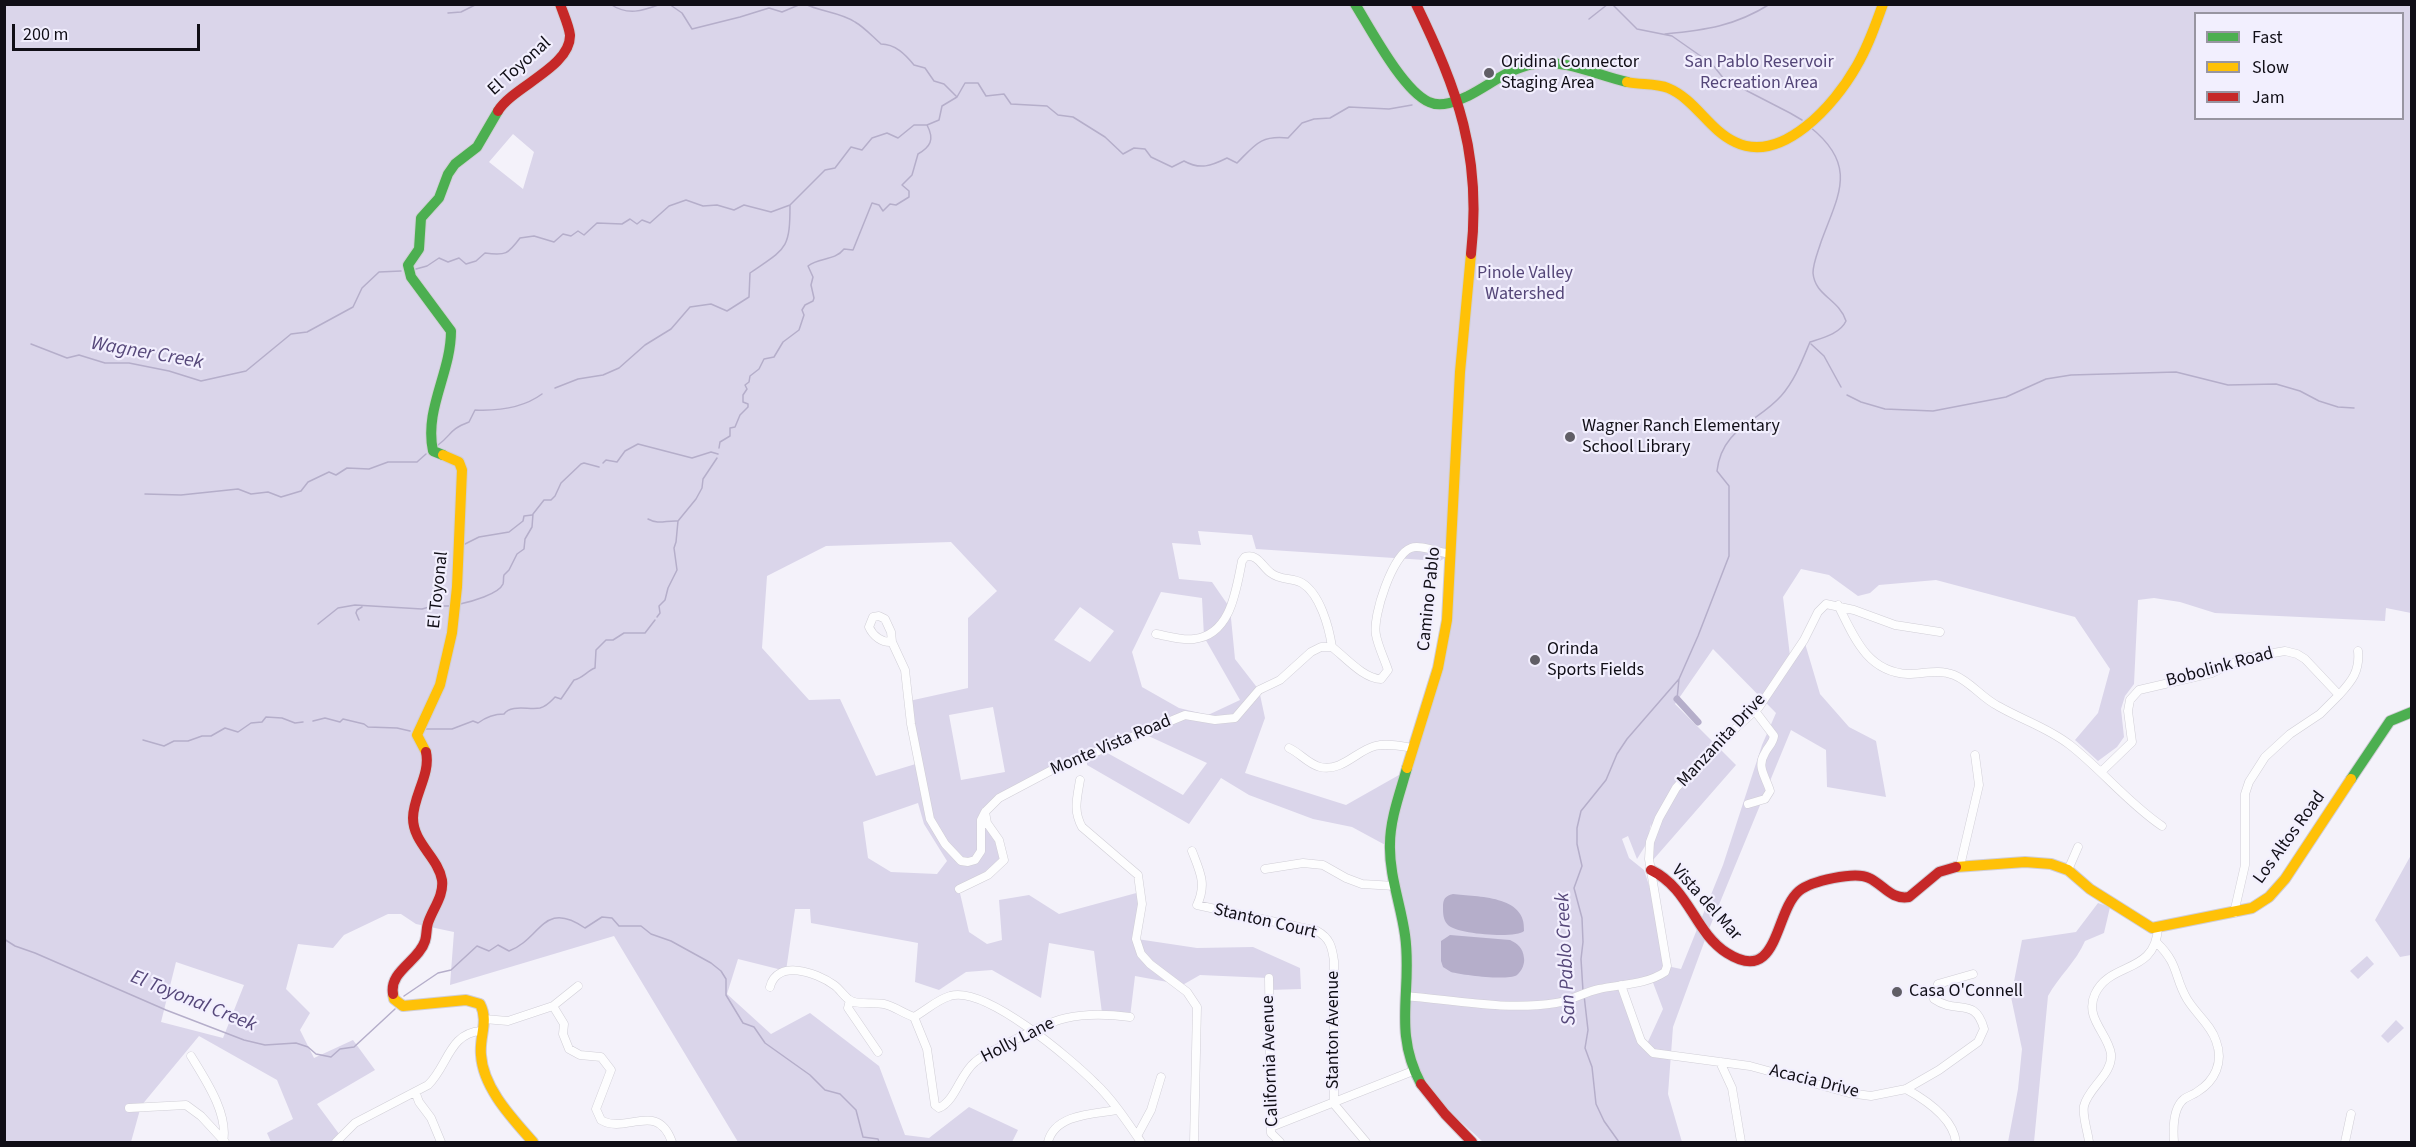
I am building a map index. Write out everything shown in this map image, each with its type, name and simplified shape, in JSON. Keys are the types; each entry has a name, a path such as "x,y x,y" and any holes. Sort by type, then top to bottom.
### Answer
{"street":[{"name":"El Toyonal","path":"484,1019 483,1008 474,1001 456,1000 403,1006 398,1003 393,993 393,985 400,970 424,944 430,916 442,888 439,872 413,825 427,754 417,736 417,731 429,712 448,655 459,569 462,470 459,462 433,451 430,443 434,406 452,338 445,321 411,277 408,265 418,249 421,218 439,198 448,174 455,164 477,147 503,103 548,70 565,51 570,36 560,4"},
{"path":"1355,4 1414,92 1429,102 1438,104 1459,100 1530,64 1558,61 1625,82 1669,88 1696,107 1725,139 1739,145 1759,148 1778,145 1795,135 1831,103 1854,73 1870,42 1883,4"},
{"name":"Camino Pablo","path":"1416,4 1449,72 1459,100 1471,153 1475,193 1462,339 1446,635 1391,829 1391,866 1407,949 1404,1038 1413,1071 1439,1110 1472,1143"},
{"path":"1156,634 1192,640 1211,633 1227,615 1242,561 1245,556 1250,555 1276,578 1302,583 1311,591 1322,611 1332,647 1374,679 1381,679 1388,670 1376,635 1376,621 1380,602 1400,558 1407,550 1421,546 1435,552 1451,554"},
{"name":"Manzanita Drive","path":"1405,996 1502,1004 1545,1004 1573,999 1597,989 1657,978 1665,972 1667,966 1649,859 1650,842 1659,818 1676,788 1706,755 1755,711 1804,640 1818,612 1826,604 1838,606"},
{"path":"1838,606 1895,625 1940,632"},
{"path":"1838,606 1855,640 1882,668 1907,674 1935,672 1952,674 1974,687 1996,706 2031,720 2068,744 2102,771 2148,816 2162,826"},
{"path":"892,642 905,670 911,724 930,819 945,844 961,861 975,860 981,851 981,820 985,812"},
{"name":"Monte Vista Road","path":"985,812 999,798 1050,771 1185,715 1215,720 1235,718 1259,690 1280,680 1311,652 1321,647 1332,647"},
{"name":"Bobolink Road","path":"2102,771 2132,742 2128,711 2130,700 2139,690 2212,673 2244,658 2285,651 2305,659 2339,695"},
{"path":"2234,913 2245,865 2245,794 2249,782 2265,757 2290,734 2320,714 2357,674 2358,651"},
{"path":"1748,804 1765,799 1770,791 1761,764 1774,736 1755,711"},
{"name":"Los Altos Road","path":"2158,928 2252,908 2269,897 2285,879 2390,721 2412,712"},
{"path":"1289,748 1312,763 1332,768 1373,747 1382,745 1413,748"},
{"path":"1960,866 1979,785 1975,755"},
{"path":"1080,780 1076,810 1082,827 1138,875 1142,904 1136,939 1141,954 1150,964 1187,992 1197,1007 1194,1143"},
{"path":"959,889 988,875 1004,860 999,840 987,823 985,812"},
{"path":"2068,870 2078,848"},
{"name":"Stanton Court","path":"1192,851 1203,882 1202,895 1197,905 1317,931 1324,935 1330,943"},
{"name":"Vista del Mar","path":"1651,870 1662,875 1676,887 1708,935 1723,950 1740,961 1756,961 1766,955 1774,944 1790,901 1799,891 1810,886 1841,877 1866,876 1896,897 1904,899 1939,872 1960,866 2025,862 2051,864 2068,870 2090,888 2152,928 2158,928"},
{"path":"1265,870 1287,864 1323,865 1362,884 1395,886"},
{"path":"2089,1143 2083,1109 2086,1099 2110,1065 2111,1054 2093,1016 2094,995 2105,981 2151,954 2157,943 2158,928"},
{"name":"Stanton Avenue","path":"1330,943 1334,961 1334,1104 1366,1143"},
{"path":"2157,943 2172,958 2187,998 2209,1027 2216,1039 2219,1052 2214,1078 2197,1092 2183,1099 2175,1117 2174,1143"},
{"path":"770,987 772,979 778,973 786,970 803,972 823,978 850,1000 886,1004 914,1017 950,995 978,998 1004,1011 1031,1030 1098,1086 1139,1139"},
{"name":"Acacia Drive","path":"1621,985 1641,1041 1653,1053 1750,1065 1871,1096 1906,1089 1939,1070 1978,1042 1984,1029 1981,1016 1973,1009 1943,1006 1934,999 1938,984 1972,974"},
{"name":"California Avenue","path":"1269,978 1271,1130 1280,1143"},
{"path":"533,1143 504,1108 491,1084 480,1056 484,1019 508,1021 553,1006 578,986"},
{"path":"850,1000 848,1008 878,1052"},
{"path":"553,1006 564,1024 563,1034 569,1049 580,1055 601,1058 612,1070 596,1109 601,1120 616,1125 646,1120 657,1122 668,1134 672,1143"},
{"name":"Holly Lane","path":"914,1017 927,1049 935,1105 939,1108 946,1105 964,1073 975,1061 1031,1030 1078,1014 1102,1013 1130,1017"},
{"path":"336,1143 355,1124 408,1095 416,1094 437,1077 457,1040 471,1032 481,1031"},
{"path":"190,1056 206,1080 218,1109 224,1127 224,1142"},
{"path":"1720,1062 1732,1088 1741,1143"},
{"path":"1271,1143 1271,1130 1413,1071"},
{"path":"1139,1139 1161,1077"},
{"path":"1906,1089 1919,1096 1950,1123 1956,1143"},
{"path":"416,1094 431,1118 441,1143"},
{"path":"129,1108 186,1105 201,1116 224,1142"},
{"path":"1048,1143 1049,1138 1065,1120 1117,1110"},
{"path":"2345,1143 2351,1114"}],"green space":[{"path":"5,5 2411,5 2411,613 2386,608 2385,621 2215,613 2180,602 2154,598 2138,600 2134,684 2125,696 2121,709 2124,737 2117,747 2098,761 2075,740 2098,713 2110,669 2075,617 1936,580 1879,585 1870,593 1858,596 1829,575 1801,569 1783,597 1790,656 1804,640 1820,694 1849,727 1876,741 1886,797 1827,787 1826,750 1791,730 1709,929 1673,1027 1668,1094 1682,1142 1483,1142 1447,1109 1417,1069 1409,1036 1407,966 1389,847 1352,827 1313,819 1249,795 1221,778 1189,824 1087,765 1087,756 999,798 985,811 999,840 1004,860 988,875 959,889 969,932 987,944 1002,940 999,900 1029,895 1059,914 1140,892 1137,939 1197,948 1253,947 1300,968 1301,989 1269,990 1268,978 1200,975 1179,987 1173,983 1135,976 1130,1017 1102,1013 1094,951 1049,943 1041,998 992,970 966,972 939,990 915,982 918,943 811,923 810,909 795,909 786,971 738,959 727,994 771,1034 810,1013 879,1066 905,1135 929,1138 969,1107 1018,1130 1012,1142 738,1142 614,936 450,985 454,932 416,924 401,914 388,914 344,935 333,948 298,944 286,989 310,1013 300,1030 314,1058 353,1040 375,1070 317,1104 345,1142 271,1142 267,1133 293,1119 277,1080 199,1036 141,1106 131,1142 5,1142","holes":["513,134 534,152 523,189 489,162","1198,531 1252,535 1256,549 1440,561 1451,554 1439,664 1406,771 1346,805 1245,773 1265,718 1259,690 1235,659 1230,608 1212,582 1179,579 1172,543 1201,545","951,542 997,591 968,618 968,688 909,701 919,763 876,776 840,699 809,700 762,648 767,576 826,546","1161,592 1202,598 1204,637 1240,700 1208,715 1179,708 1142,687 1132,652","1080,607 1114,631 1090,662 1054,640","1713,649 1776,713 1762,745 1723,865 1681,969 1667,966 1659,916 1644,870 1629,858 1622,839 1628,836 1637,859 1647,843 1651,824 1654,841 1653,860 1736,765 1675,704","993,707 1005,772 961,780 949,715","1142,733 1207,763 1183,795 1102,750","918,803 924,824 947,861 937,874 891,872 868,858 863,822","176,962 244,985 223,1038 161,1022","1652,980 1663,1009 1646,1046 1622,985"]},
{"path":"2411,855 2411,955 2400,957 2375,920"},
{"path":"2098,903 2110,907 2104,933 2085,941 2048,996 2034,1142 2008,1142 2018,1089 2022,1049 2011,997 2022,940 2076,932"},
{"path":"2367,956 2374,964 2358,979 2350,971"},
{"path":"2396,1020 2404,1028 2388,1043 2381,1036"}],"shaded area":[{"path":"1453,894 1499,900 1509,904 1518,910 1523,919 1524,931 1499,935 1473,933 1453,928 1445,921 1443,902 1445,898"},
{"path":"1450,935 1510,940 1523,952 1523,967 1517,975 1512,977 1474,976 1451,972 1443,967 1441,961 1441,941"}],"waterway":[{"path":"448,13 461,12 477,4"},
{"path":"610,4 629,11 648,9 661,4"},
{"path":"669,4 682,13 692,29 769,8 782,12 801,4"},
{"path":"805,4 855,22 881,44 895,48 914,65 925,68 934,81 944,84 957,97"},
{"name":"Wagner Creek","path":"1589,19 1608,4"},
{"name":"San Pablo Creek","path":"1612,4 1637,29 1672,36 1712,64 1724,79 1802,120"},
{"path":"1665,34 1720,26 1745,17 1770,4"},
{"name":"Wagner Creek","path":"416,269 427,266 439,258 448,262 459,258 466,264 476,261 485,253 506,253 520,238 534,236 554,242 563,234 571,236 578,231 584,235 597,223 622,224 630,219 637,224 642,220 650,223 669,206 686,200 703,206 717,205 734,210 744,205 771,212 790,205 825,170 835,168 851,147 862,150 872,138 887,133 898,138 914,125 927,125 939,120 942,106 957,97 965,83 978,83 986,96 1004,94 1011,104 1047,106 1058,115 1073,117 1105,137 1123,154 1134,148 1145,149 1151,157 1172,167 1184,161 1206,166 1227,158 1237,163 1254,146 1264,140 1288,138 1302,123 1314,119 1330,118 1349,107 1389,109 1412,105"},
{"path":"719,448 720,442 730,436 730,428 735,427 740,415 748,407 748,404 743,402 743,395 750,376 759,369 764,359 774,357 783,342 799,330 804,315 802,310 814,298 811,285 813,277 808,266 836,255 844,249 853,250 872,203 879,205 883,211 890,204 896,205 909,197 909,191 902,185 912,175 918,154 930,143 931,135 927,125"},
{"name":"San Pablo Creek","path":"1583,991 1582,918 1574,888 1582,866 1577,844 1577,828 1581,811 1606,780 1617,754 1627,739 1679,679 1698,636 1729,556 1729,486 1717,471 1726,445 1733,435 1772,405 1786,390 1810,342 1835,332 1846,321 1838,307 1818,287 1813,273 1840,182 1835,155 1825,141 1810,127"},
{"path":"555,388 578,379 603,375 619,368 645,345 671,329 690,307 711,304 727,311 749,297 750,273 778,252 787,240 790,205"},
{"name":"Wagner Creek","path":"31,344 67,358 79,355 105,363 129,363 169,371 201,381 246,371 291,334 307,332 353,307 362,288 379,272 401,271"},
{"path":"1811,344 1824,356 1841,387"},
{"path":"1847,395 1885,409 1933,411 2006,397 2046,379 2071,375 2176,372 2228,385 2276,384 2338,407 2354,408"},
{"path":"438,445 454,430 469,422 475,410 510,408 527,403 542,394"},
{"path":"603,463 606,460 617,462 625,451 638,444 692,458 711,452 718,454"},
{"path":"145,494 181,495 238,489 251,494 268,492 281,497 301,491 308,482 329,472 336,475 347,468 369,469 388,462 417,462 426,454"},
{"path":"657,617 660,613 659,606 665,600 677,570 674,548 678,521 696,499 702,488 703,479 717,458"},
{"path":"460,604 484,597 500,588 504,575 517,554 524,549 525,539 532,527 533,514 544,500 551,500 561,483 581,464 599,467"},
{"path":"465,544 479,537 509,532 523,521 524,516 532,515"},
{"path":"648,519 659,522 678,521"},
{"path":"318,624 338,608 355,605 422,609 433,606 450,606"},
{"path":"359,620 356,613 362,607"},
{"path":"425,729 452,729 473,721 478,723 490,716 504,714 511,709 540,708 555,697 561,699 574,680 595,668 596,650 606,640 613,640 624,633 645,633 655,620"},
{"path":"1677,699 1679,679"},
{"path":"1677,699 1698,722"},
{"path":"143,740 164,746 174,741 188,741 202,736 211,736 225,728 238,732 251,723 262,722 266,717 282,718 295,723 303,722"},
{"path":"313,721 325,718 340,722 343,719 368,727 410,731"},
{"name":"El Toyonal Creek","path":"404,996 438,973 451,970 477,946 489,951 498,945 509,951 520,945 551,919 571,920 585,928 602,917 612,918 619,926 641,926 651,934 671,941 721,971 726,979 726,995 743,1023 754,1027 765,1043 810,1075 825,1090 840,1094 856,1110 863,1137 878,1139 879,1142"},
{"name":"El Toyonal Creek","path":"4,939 15,946 166,1010 244,1040 265,1045 296,1043 308,1047 316,1054 331,1057 340,1049 354,1047 395,1009"},
{"name":"San Pablo Creek","path":"1584,995 1588,1030 1585,1048 1592,1067 1596,1104 1604,1121 1619,1142"}],"traffic: fast":[{"path":"1355,4 1398,72 1419,96 1434,104 1459,100 1508,73 1534,64 1569,66 1627,82"},
{"path":"443,455 433,451 432,420 447,362 451,331 411,277 408,265 419,249 421,218 439,198 448,174 455,164 477,147 498,111"},
{"path":"2351,779 2390,721 2412,712"},
{"path":"1407,768 1390,835 1390,856 1407,955 1405,1010 1407,1046 1421,1084"}],"traffic: slow":[{"path":"1627,82 1663,86 1678,93 1717,130 1735,142 1753,147 1771,145 1805,127 1835,98 1860,59 1883,4"},
{"path":"1407,768 1438,668 1447,620 1460,372 1471,254"},
{"path":"426,752 417,735 440,685 452,633 457,587 462,470 459,462 443,455"},
{"path":"1956,867 2025,862 2051,864 2068,870 2090,889 2152,928 2252,908 2269,897 2285,879 2351,779"},
{"path":"393,994 394,999 403,1006 466,1000 480,1004 484,1017 481,1055 487,1079 500,1102 533,1142"}],"traffic: jam":[{"path":"498,111 505,102 551,67 568,46 570,35 560,4"},
{"path":"1416,4 1455,95 1470,154 1474,218 1471,254"},
{"path":"393,994 395,979 422,948 428,923 440,897 442,886 440,872 421,843 414,827 414,810 426,768 426,752"},
{"path":"1651,870 1675,888 1716,944 1727,953 1744,961 1757,960 1766,953 1791,901 1805,887 1833,878 1862,876 1869,878 1892,894 1909,897 1939,872 1956,867"},
{"path":"1421,1084 1472,1142"}],"place":[{"name":"Oridina Connector Staging Area","path":"1489,73"},
{"name":"Wagner Ranch Elementary School Library","path":"1570,437"},
{"name":"Orinda Sports Fields","path":"1535,660"},
{"name":"Casa O'Connell","path":"1897,992"}],"park label":[{"name":"San Pablo Reservoir Recreation Area","path":"1759,73"},
{"name":"Pinole Valley Watershed","path":"1525,284"}]}
